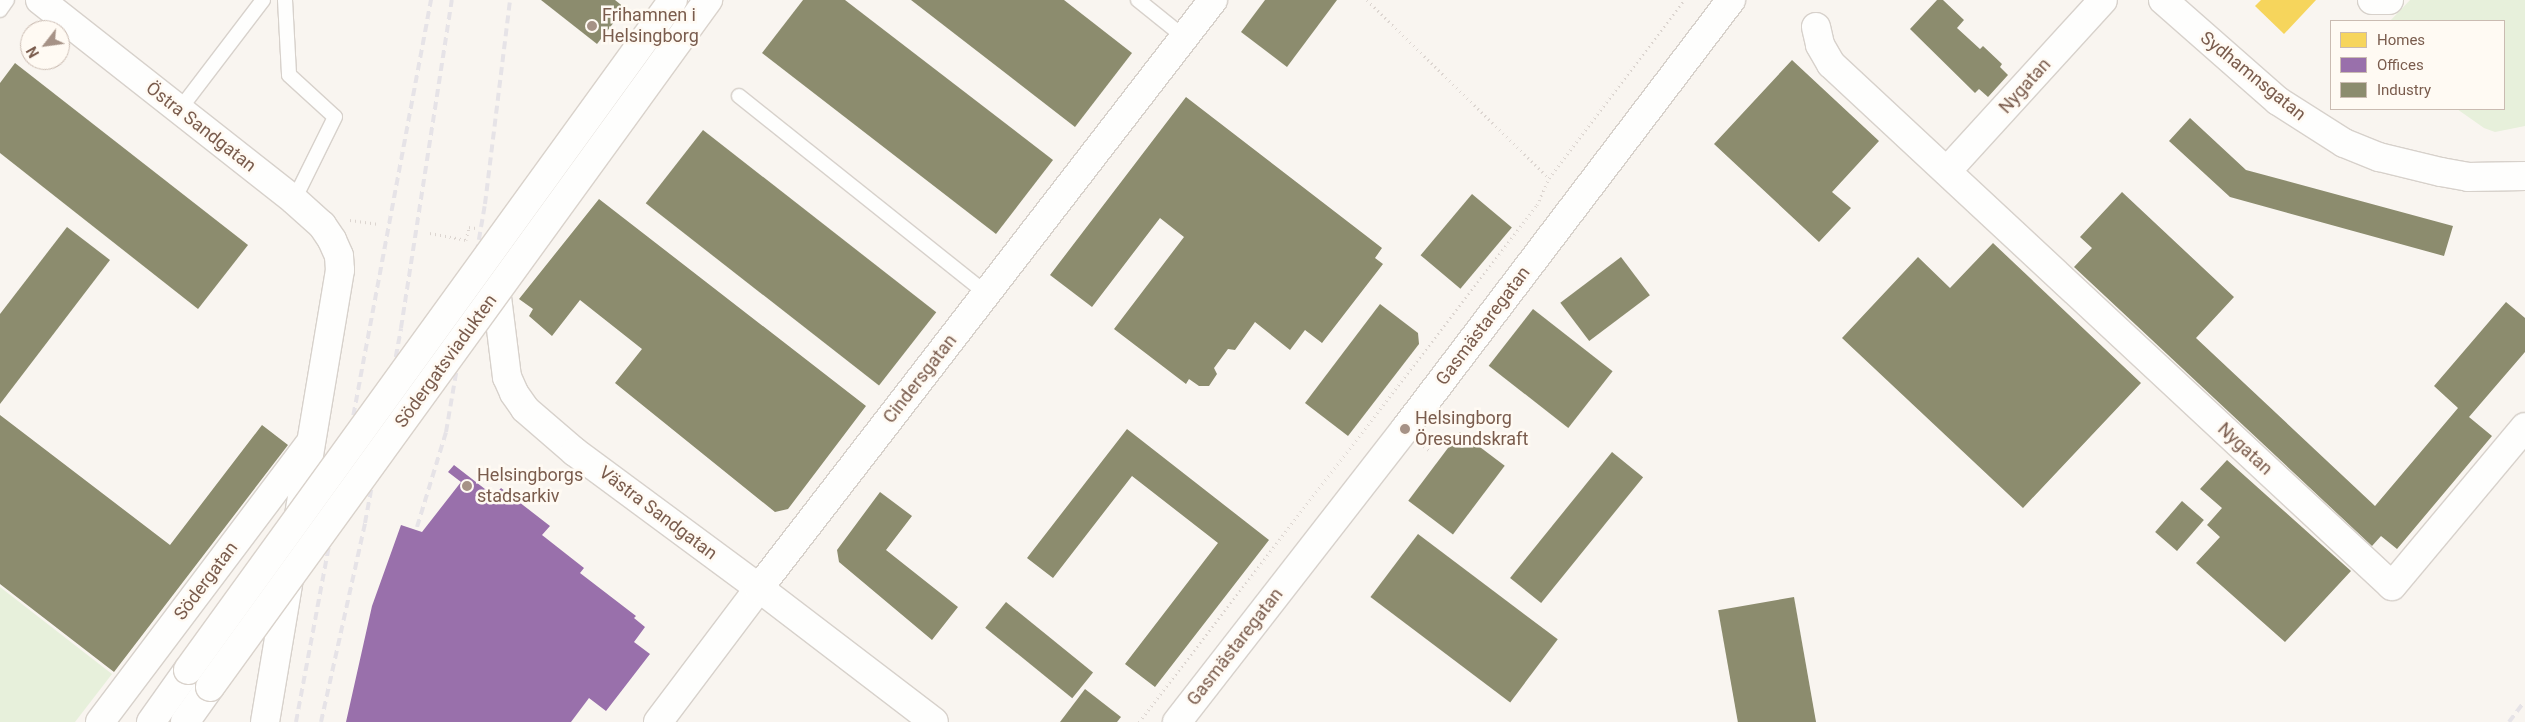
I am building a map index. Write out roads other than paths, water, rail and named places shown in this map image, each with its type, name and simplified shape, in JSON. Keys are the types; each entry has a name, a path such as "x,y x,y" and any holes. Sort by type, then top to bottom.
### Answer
{"street":[{"name":"Östra Sandgatan","path":"40,0 294,200 322,226 332,240 339,256 340,270 312,440"},
{"name":"Södergatsviadukten","path":"151,722 673,0"},
{"name":"Västra Sandgatan","path":"688,0 516,238 498,266 496,289 507,378 525,409 575,452 759,588 934,722"},
{"name":"Södergatsviadukten","path":"185,722 708,0"},
{"name":"Cindersgatan","path":"658,722 986,293 1214,0"},
{"name":"Gasmästaregatan","path":"1177,722 1731,0"},
{"name":"Nygatan","path":"1947,172 2103,0"},
{"name":"Sydhamnsgatan","path":"2163,0 2278,101 2344,143 2378,157 2468,177 2525,176"},
{"path":"2372,0 2389,0"},
{"name":"Nygatan","path":"1816,27 1820,45 1831,64 2392,586 2525,427"},
{"path":"265,722 312,440"},
{"name":"Södergatan","path":"100,722 312,440"}],"lane":[{"path":"0,10 7,0"},
{"path":"180,109 263,0"},
{"path":"285,0 289,75 335,117 294,200"},
{"path":"1138,0 1184,37"},
{"path":"740,96 986,293"}],"railway":[{"path":"296,722 431,0"},
{"path":"321,722 365,523 401,328 452,0"},
{"path":"417,527 446,432 485,204 510,0"},
{"path":"2509,722 2525,701"}],"place":[{"name":"Frihamnen i Helsingborg","path":"592,26"},
{"name":"Helsingborg Öresundskraft","path":"1405,429"},
{"name":"Helsingborgs stadsarkiv","path":"467,486"}]}
